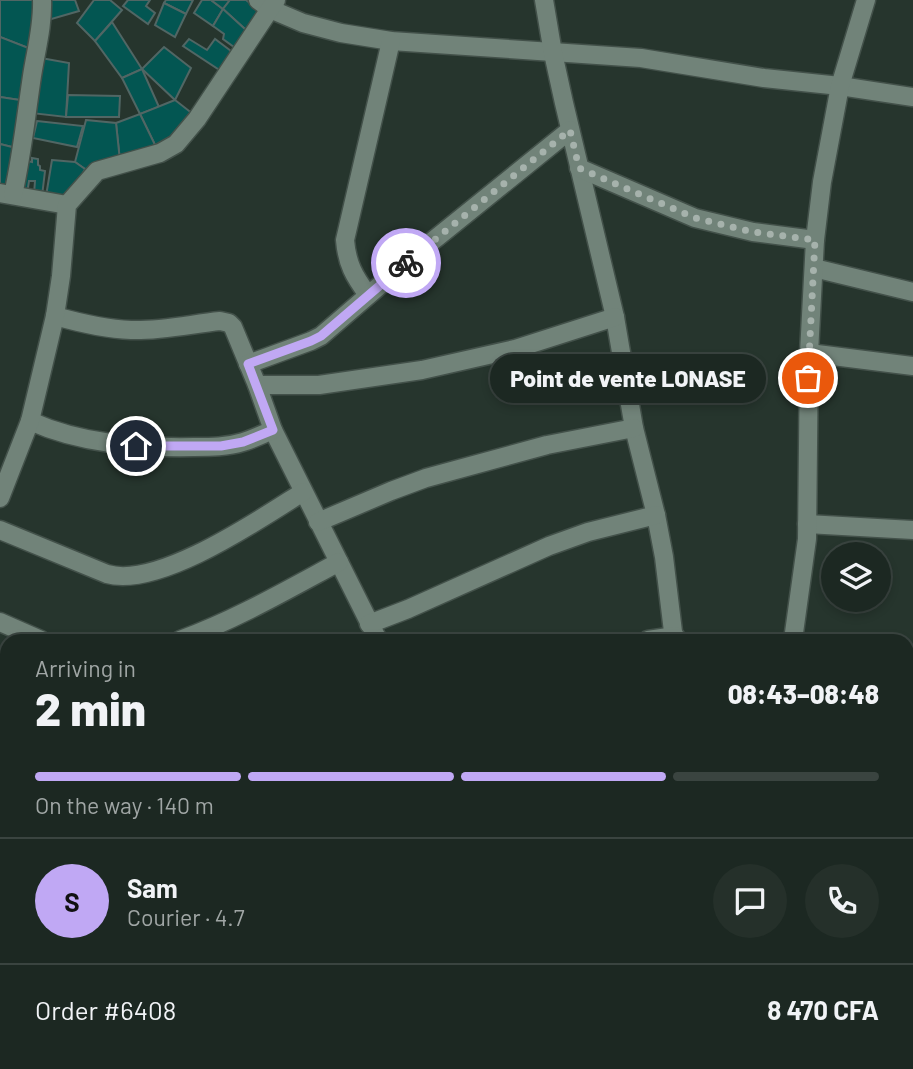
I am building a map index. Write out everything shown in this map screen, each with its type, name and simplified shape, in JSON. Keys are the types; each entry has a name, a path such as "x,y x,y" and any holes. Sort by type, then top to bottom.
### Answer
{"street":[{"path":"42,0 42,30 34,65 21,157 7,194 66,205"},
{"path":"544,0 570,130 615,317 634,428 656,515 674,634"},
{"path":"794,634 807,524 808,353 815,240 822,182 840,86 866,0"},
{"path":"0,498 30,421 55,316 66,205 97,171 160,153 176,144 197,118 268,3 286,17 316,27 391,41 641,58 764,78 913,97"},
{"path":"368,295 349,265 345,240 391,41"},
{"path":"248,364 321,336 570,130"},
{"path":"579,168 695,218 753,232 815,240"},
{"path":"814,268 913,292"},
{"path":"55,316 92,326 131,330 225,321 233,327 273,430 375,634"},
{"path":"257,385 319,385 422,370 515,349 615,317"},
{"path":"808,353 913,366"},
{"path":"30,421 76,438 149,447 221,446 243,442 273,430"},
{"path":"318,522 426,478 547,445 634,428"},
{"path":"0,530 107,574 127,577 168,566 228,540 303,492"},
{"path":"369,624 549,545 656,515"},
{"path":"807,524 913,530"},
{"path":"196,634 339,562"},
{"path":"0,622 27,634"}],"building":[{"path":"0,0 37,0 31,49 0,37"},
{"path":"46,0 75,0 79,11 48,20"},
{"path":"94,0 110,0 122,10 95,41 77,23"},
{"path":"128,0 150,0 146,6 155,13 148,24 123,6"},
{"path":"166,0 193,0 186,14 164,3"},
{"path":"202,0 211,0 223,9 213,26 194,13"},
{"path":"211,0 230,0 223,9"},
{"path":"230,0 246,0 260,11 246,30 223,9"},
{"path":"164,3 186,14 175,37 155,25"},
{"path":"223,9 246,30 234,47 223,39 224,34 213,26"},
{"path":"112,22 142,69 122,78 95,41"},
{"path":"0,37 31,49 20,100 0,97"},
{"path":"189,39 207,50 215,39 231,51 221,71 183,46"},
{"path":"164,47 191,68 175,100 142,69"},
{"path":"41,58 69,63 66,117 31,113"},
{"path":"142,69 159,107 140,114 122,78"},
{"path":"68,95 120,96 119,117 66,117"},
{"path":"0,97 20,100 16,148 0,144"},
{"path":"175,100 193,114 158,151 140,114"},
{"path":"140,114 158,151 120,161 116,123"},
{"path":"86,120 116,123 120,161 85,169 75,162"},
{"path":"37,121 83,126 77,147 33,138"},
{"path":"0,144 16,148 8,189 0,188"},
{"path":"32,158 38,159 40,170 45,171 42,196 34,194 35,181 29,181 27,194 18,192 23,160 32,162"},
{"path":"52,160 75,162 85,169 70,200 46,196"}],"way so far":[{"path":"406,263 570,130 579,168 668,208 695,218 753,232 815,240 808,378"}],"place":[{"name":"Point de vente LONASE","path":"808,378"}],"route":[{"path":"136,446 221,446 243,442 273,430 248,364 321,336 406,263"}]}
